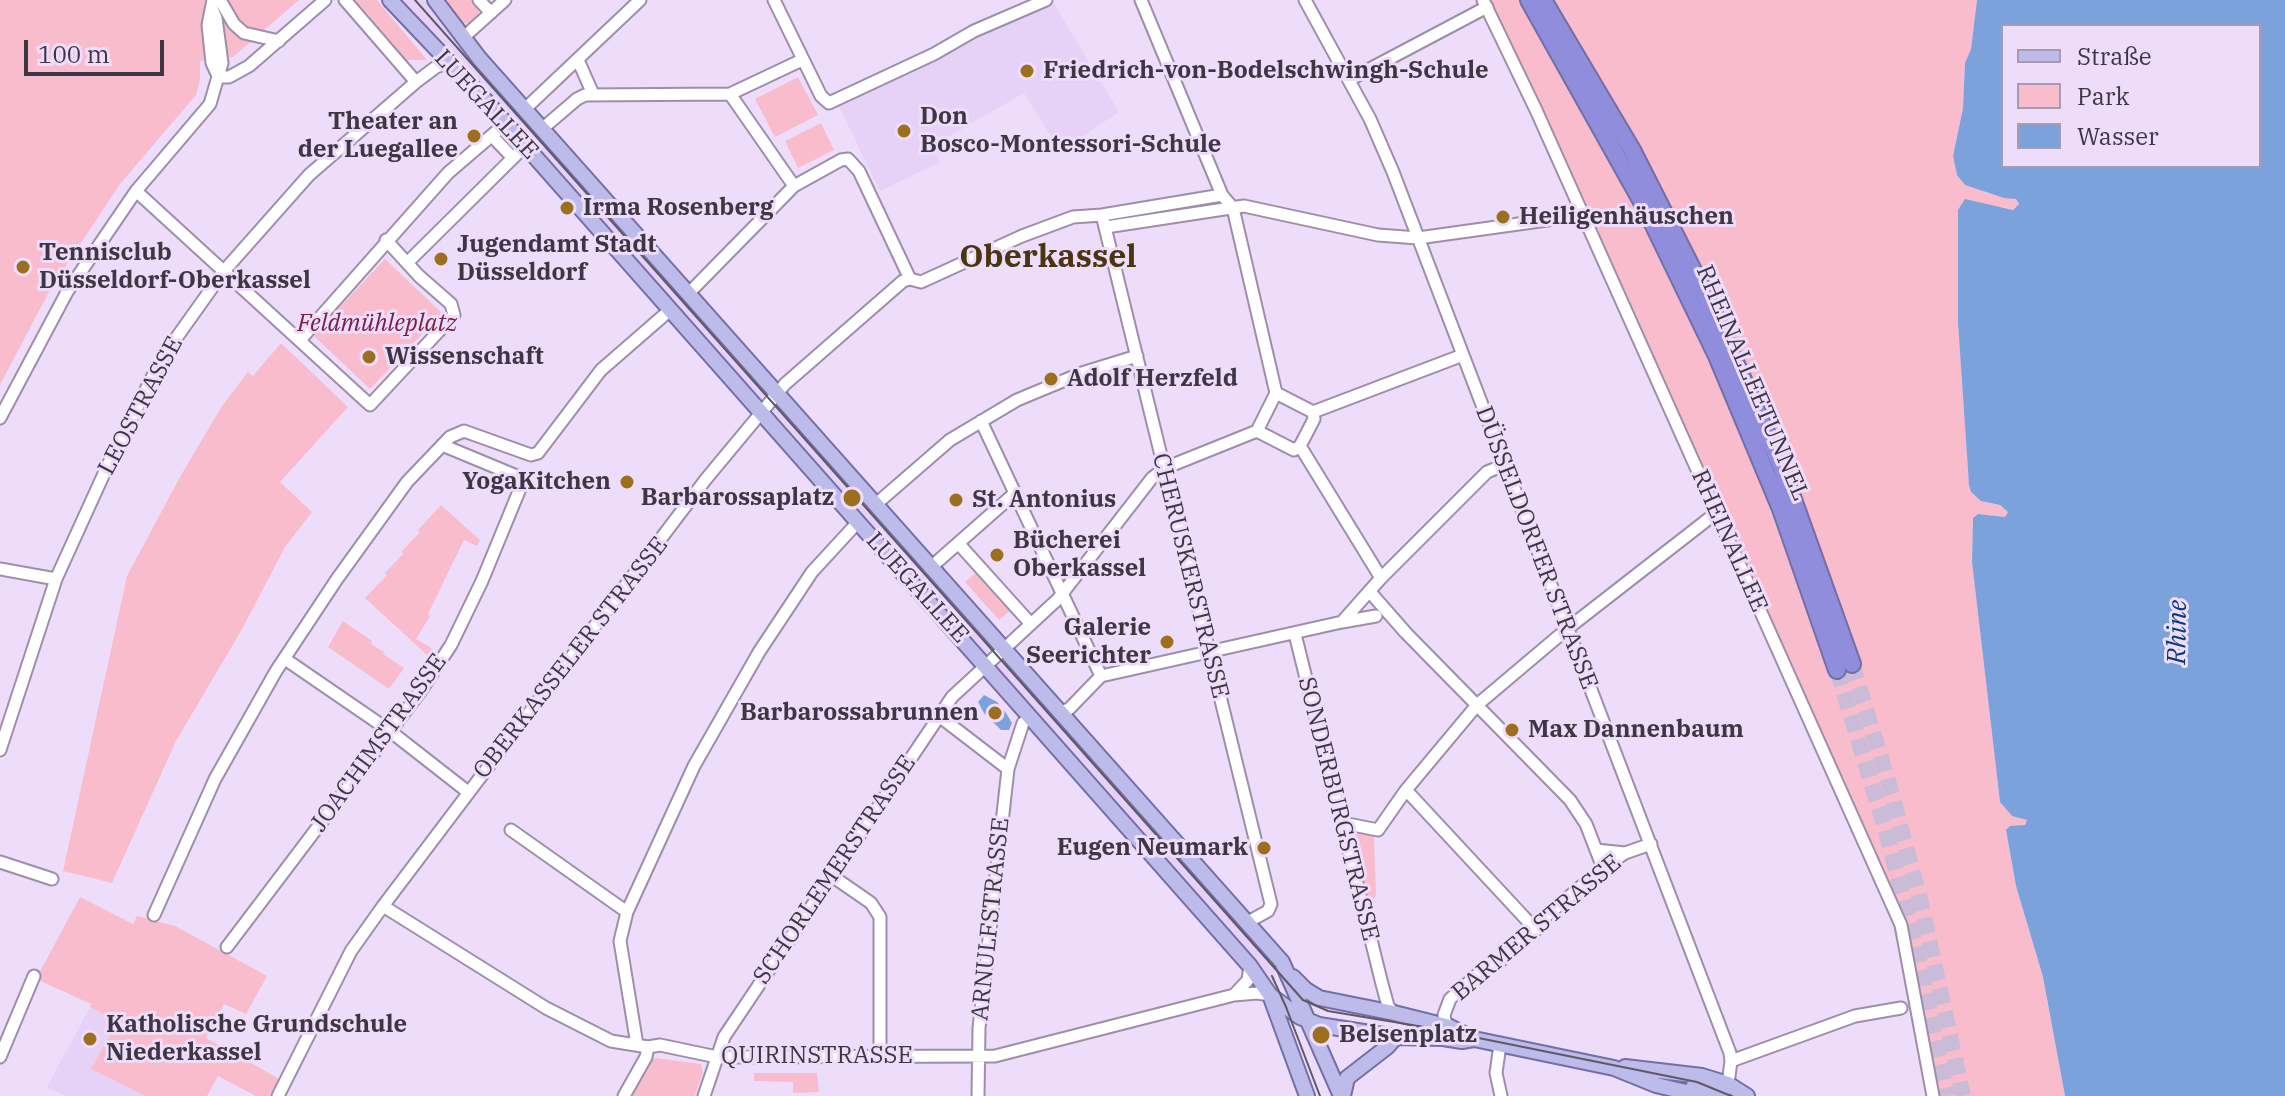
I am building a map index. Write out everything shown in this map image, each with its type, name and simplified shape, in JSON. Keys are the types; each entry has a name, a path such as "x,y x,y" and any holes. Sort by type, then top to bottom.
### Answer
{"highway":[{"name":"RHEINALLEETUNNEL","path":"1529,0 1632,182 1711,343 1844,667 1790,489 1725,336 1650,183 1543,0"}],"main road":[{"name":"LUEGALLEE","path":"390,0 525,146 858,522 993,657 1059,712 1282,962 1342,1096"},
{"name":"LUEGALLEE","path":"435,0 479,58 930,568 993,657 1023,716 1048,736 1250,966 1270,995 1307,1096"},
{"path":"1282,962 1312,995 1329,1001 1450,1027 1474,1039 1614,1068 1703,1096"},
{"path":"1270,995 1308,1022 1396,1037 1474,1039"},
{"path":"1342,1096 1347,1078 1396,1037"},
{"path":"1614,1068 1643,1068 1702,1076 1727,1090 1747,1096"},
{"path":"1673,1089 1691,1087 1720,1093 1727,1090"}],"street":[{"path":"218,77 236,74 325,0"},
{"path":"345,0 416,82"},
{"path":"479,0 491,13"},
{"path":"465,36 505,0"},
{"path":"525,109 640,0"},
{"path":"774,0 821,96 829,103 934,54 974,31 1046,0"},
{"path":"1141,0 1222,195 1233,208 1276,393 1257,431 1165,468"},
{"name":"DÜSSELDORFER STRASSE","path":"1305,0 1381,142 1651,844 1731,1061 1727,1090"},
{"path":"215,3 244,33 279,41"},
{"path":"0,418 67,292 136,191 206,110 222,63 215,3"},
{"path":"1349,80 1485,3"},
{"name":"RHEINALLEE","path":"1485,3 1901,925 1933,1096"},
{"path":"578,60 593,94"},
{"path":"542,129 577,99 593,94 730,94 802,60"},
{"name":"LEOSTRASSE","path":"0,750 56,579 107,467 162,358 224,271 309,175 416,82 436,67 449,62"},
{"path":"730,94 794,186"},
{"path":"300,340 448,173 505,124"},
{"path":"492,136 513,158"},
{"path":"408,262 525,146"},
{"path":"688,294 794,186 848,159 859,171 910,279"},
{"path":"136,191 370,405 454,315 451,304 419,276 386,240"},
{"name":"OBERKASSELER STRASSE","path":"1104,221 1222,195"},
{"name":"OBERKASSELER STRASSE","path":"278,1096 351,951 706,479 776,393 903,281 921,282 1022,236 1073,217 1129,223 1244,206 1378,235 1418,238 1583,215"},
{"name":"CHERUSKERSTRASSE","path":"1104,221 1271,904 1268,911 1246,923"},
{"path":"154,915 215,779 285,659 337,579 407,482 442,445 459,432 470,431 531,455 538,453 601,370 670,310"},
{"path":"1276,393 1313,412 1463,355"},
{"path":"875,505 950,440 981,421 1048,385 1137,356"},
{"path":"1257,431 1294,450 1300,446 1314,419 1313,412"},
{"path":"981,421 1101,676"},
{"name":"JOACHIMSTRASSE","path":"227,947 420,692 465,619 524,479 442,445"},
{"path":"1300,446 1381,578"},
{"path":"1342,622 1381,578 1487,472 1504,465"},
{"name":"SCHORLEMERSTRASSE","path":"704,1096 724,1037 952,697 1063,593 1152,478 1165,468"},
{"path":"930,568 1014,494"},
{"path":"1343,823 1378,830 1406,790 1477,705 1567,629 1716,513"},
{"path":"624,1096 646,1057 620,941 627,912 694,766 759,652 812,572 858,522"},
{"path":"958,543 1030,623"},
{"path":"0,569 56,579"},
{"path":"1370,592 1580,812 1603,868"},
{"path":"1059,712 1069,709 1101,676 1376,616"},
{"name":"SONDERBURGSTRASSE","path":"1295,634 1382,984 1388,1006 1394,1013"},
{"path":"285,659 390,731 468,792"},
{"path":"939,716 1008,769"},
{"name":"ARNULFSTRASSE","path":"978,1096 979,1028 1008,769 1023,716"},
{"path":"1017,743 1032,733 1048,736"},
{"path":"1406,790 1536,930"},
{"path":"511,830 627,912"},
{"name":"BARMER STRASSE","path":"1450,1027 1444,1015 1450,999 1487,966 1499,962 1536,930 1545,917 1603,868 1625,853 1651,844"},
{"path":"1596,850 1625,853"},
{"path":"0,862 52,879"},
{"path":"832,876 871,903 880,917 880,1056"},
{"name":"QUIRINSTRASSE","path":"383,906 546,1008 611,1041 660,1045 717,1057 1000,1056 1234,995 1270,995"},
{"path":"1234,995 1248,980 1250,966"},
{"path":"0,1057 34,976"},
{"path":"1368,1008 1380,994 1382,984"},
{"path":"1731,1061 1855,1016 1901,1008"},
{"path":"1500,1045 1496,1073 1501,1096"}],"shaded area":[{"path":"401,0 426,0 1276,963 1274,986"},
{"path":"1046,0 1052,0 1119,112 1060,151 1024,93 932,146 940,162 880,191 836,101"},
{"name":"Katholische Grundschule Niederkassel","path":"90,1007 117,1022 91,1069 145,1096 66,1096 47,1087"}],"green space":[{"path":"0,0 299,0 233,57 200,61 196,95 120,184 50,290 0,385"},
{"path":"355,0 377,0 427,60 407,60"},
{"path":"443,0 472,0 479,9 478,15 461,24"},
{"path":"1486,0 1977,0 1971,49 1965,63 1963,108 1953,156 1957,175 1987,193 2016,199 2019,204 2013,210 2002,207 1958,210 1958,323 1969,485 1989,503 2000,505 2008,512 2005,517 1978,514 1973,518 1972,562 2000,802 2012,816 2027,819 2025,825 2006,830 2016,886 2043,977 2065,1096 1939,1096 1910,933"},
{"path":"798,77 818,115 775,137 755,99"},
{"path":"821,123 834,150 798,168 785,141"},
{"name":"Feldmühleplatz","path":"385,259 442,313 370,389 313,335"},
{"path":"281,343 348,407 280,482 312,512 285,547 241,631 176,741 112,883 63,871 127,576 222,406 248,372 253,376"},
{"path":"441,505 480,540 477,546 464,540 428,614 430,616 416,639 433,649 427,655 365,598 387,575 385,573 420,532 418,530"},
{"path":"980,569 1014,608 999,620 965,582"},
{"path":"343,621 404,668 389,689 328,647"},
{"path":"1351,829 1374,834 1376,896 1370,901 1366,899"},
{"path":"80,897 133,924 137,916 175,926 267,976 246,1014 224,1004 206,1038 276,1077 279,1080 269,1096 256,1096 218,1076 207,1096 145,1096 91,1069 117,1022 90,1007 91,1004 36,979"},
{"path":"656,1058 701,1064 703,1072 695,1096 630,1096"},
{"path":"754,1073 817,1073 819,1092 793,1093 793,1082 754,1081"}],"water":[{"name":"Rhine","path":"1977,0 2285,0 2285,1096 2065,1096 2043,977 2016,886 2006,830 2010,826 2025,825 2027,820 2012,816 2000,802 1972,562 1973,518 1978,514 2005,517 2008,512 2000,505 1981,501 1971,492 1969,485 1958,323 1958,210 1965,199 2013,210 2019,204 2016,199 1965,185 1957,175 1953,156 1963,108 1965,63 1971,49"},
{"name":"Barbarossabrunnen","path":"984,695 997,702 1006,713 1012,723 1009,730 1001,730 984,713 978,702"}],"tunnel":[{"path":"1852,664 1921,903 1963,1096"},
{"path":"1837,670 1885,828 1920,964 1947,1096"}],"tram line":[{"path":"415,0 1303,1000 1328,1011 1424,1027 1697,1082 1731,1096"},
{"path":"1272,976 1320,1096"}],"place":[{"name":"Friedrich-von-Bodelschwingh-Schule","path":"1027,71"},
{"name":"Don Bosco-Montessori-Schule","path":"904,131"},
{"name":"Theater an der Luegallee","path":"474,136"},
{"name":"Irma Rosenberg","path":"567,208"},
{"name":"Heiligenhäuschen","path":"1503,217"},
{"name":"Jugendamt Stadt Düsseldorf","path":"441,259"},
{"name":"Tennisclub Düsseldorf-Oberkassel","path":"23,267"},
{"name":"Wissenschaft","path":"369,357"},
{"name":"Adolf Herzfeld","path":"1051,379"},
{"name":"YogaKitchen","path":"627,482"},
{"name":"Barbarossaplatz","path":"852,498"},
{"name":"St. Antonius","path":"956,500"},
{"name":"Bücherei Oberkassel","path":"997,555"},
{"name":"Galerie Seerichter","path":"1167,642"},
{"name":"Barbarossabrunnen","path":"995,713"},
{"name":"Max Dannenbaum","path":"1512,730"},
{"name":"Eugen Neumark","path":"1264,848"},
{"name":"Belsenplatz","path":"1321,1035"},
{"name":"Katholische Grundschule Niederkassel","path":"90,1039"}],"district":[{"name":"Oberkassel","path":"1048,258"}]}
